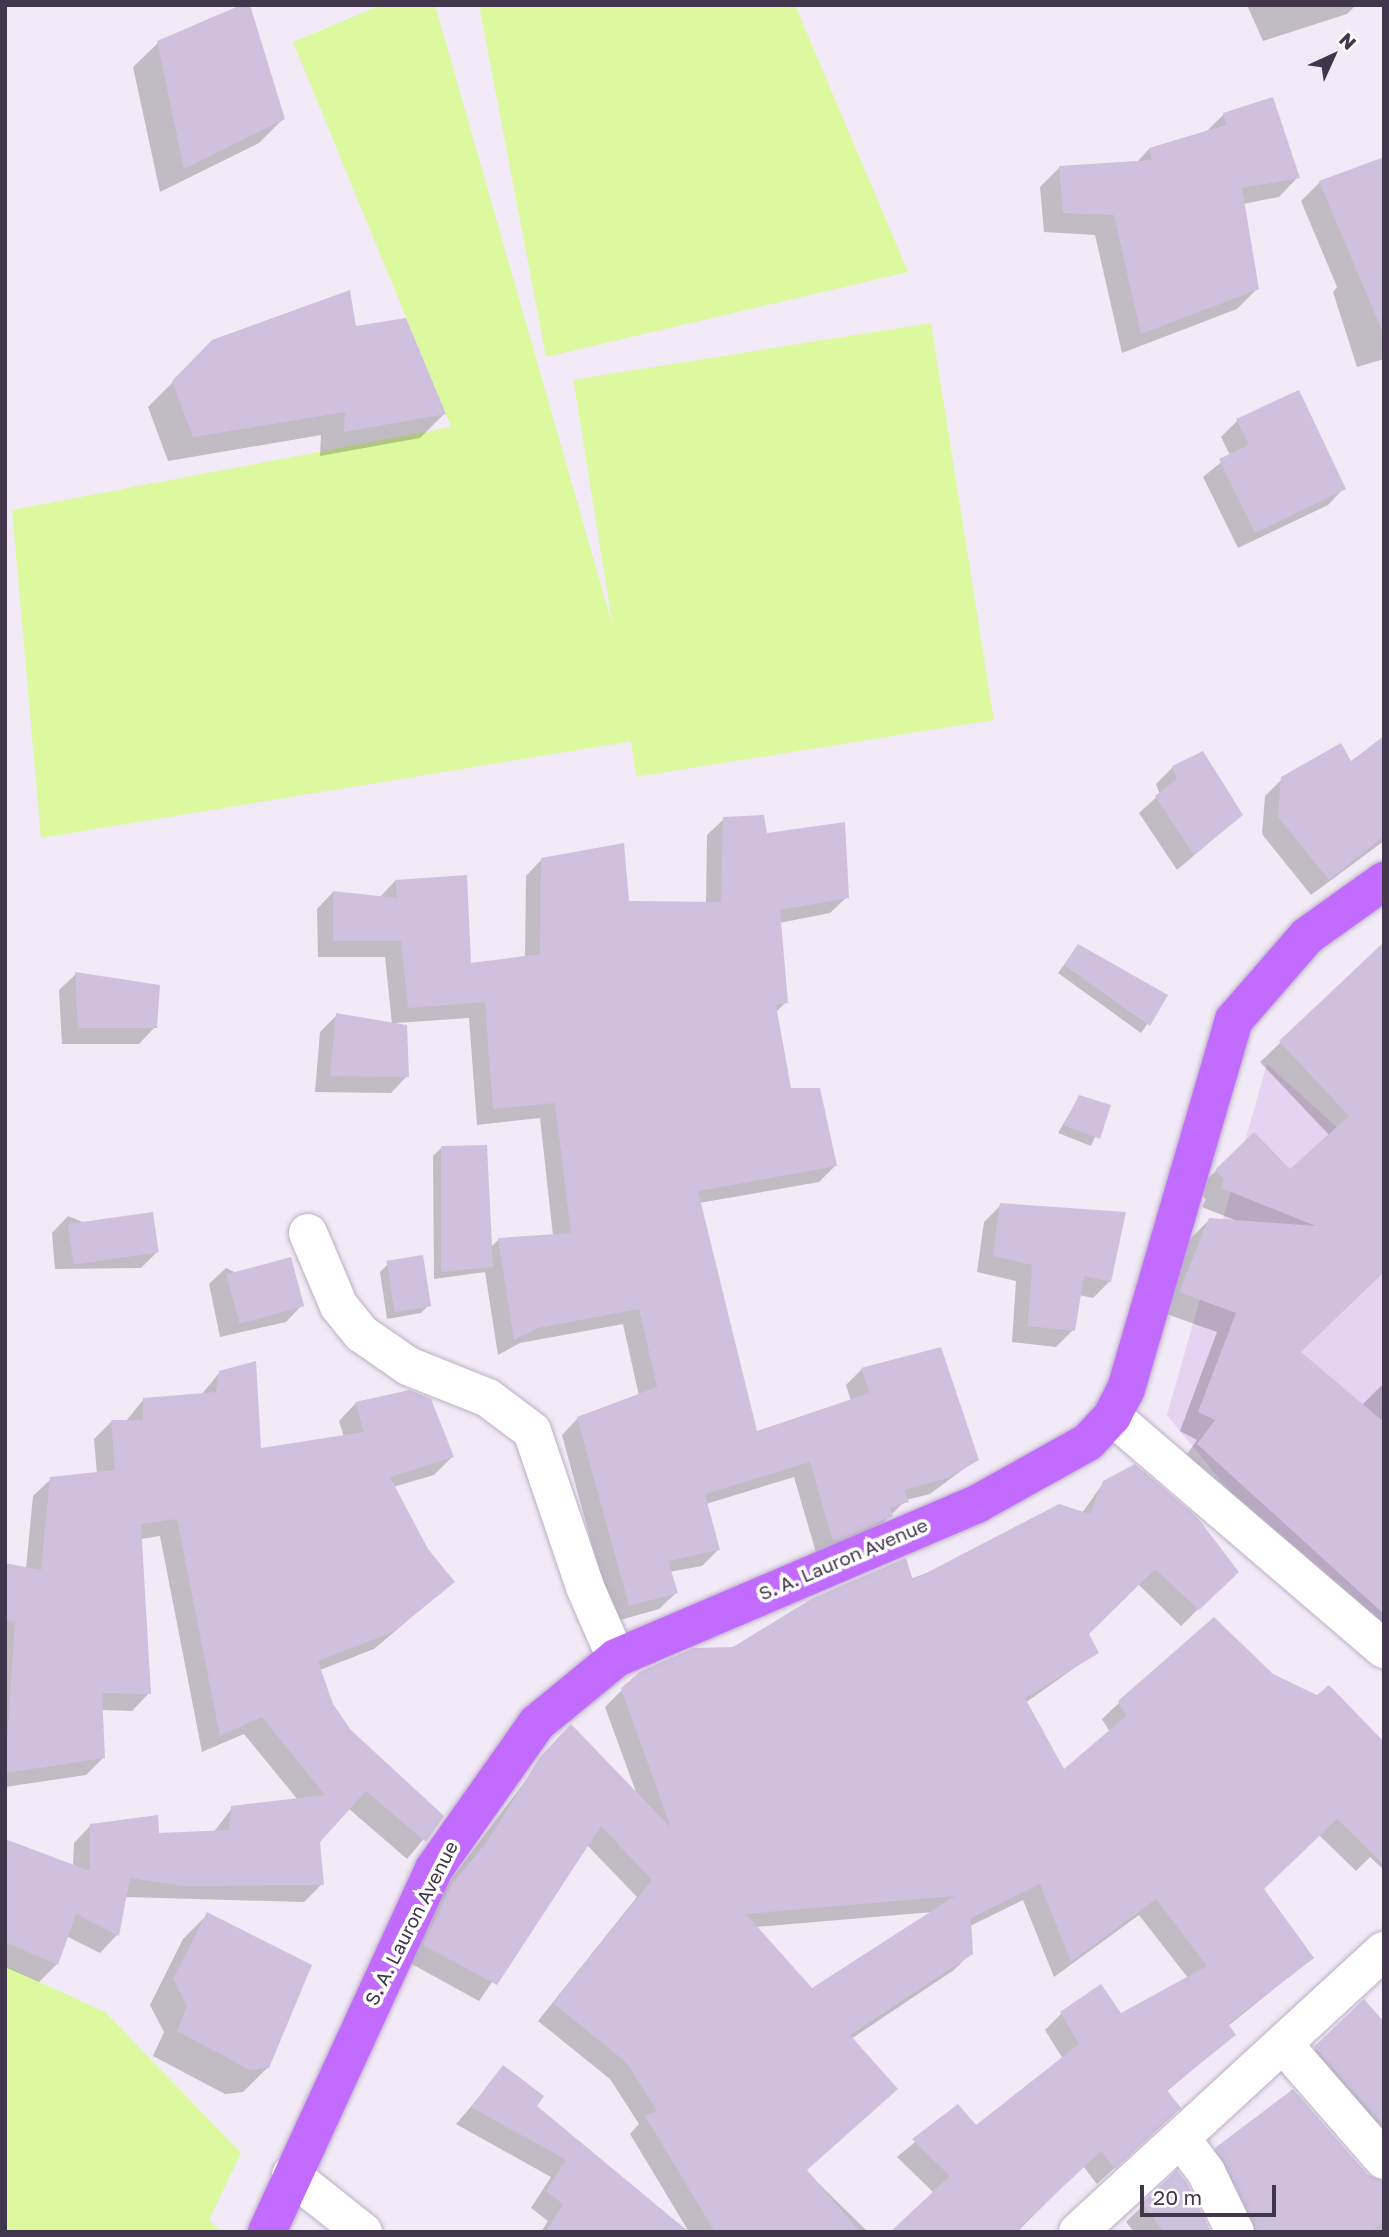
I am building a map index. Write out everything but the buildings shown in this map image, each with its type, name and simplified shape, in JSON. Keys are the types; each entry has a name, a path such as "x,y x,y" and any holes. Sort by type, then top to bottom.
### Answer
{"highway":[{"name":"S. A. Lauron Avenue","path":"267,2232 408,1920 466,1816 537,1723 616,1658 977,1504 1088,1442 1112,1416 1126,1389 1234,1020 1307,936 1384,881"}],"street":[{"path":"308,1233 339,1306 362,1334 408,1366 488,1398 532,1431 584,1587 616,1658"},
{"path":"1112,1416 1384,1649"},
{"path":"1078,2232 1182,2140 1384,1951"},
{"path":"1284,2045 1384,2160"},
{"path":"1182,2140 1206,2172 1235,2232"},
{"path":"291,2175 363,2232"}],"shaded area":[{"path":"381,5 435,5 645,739 41,838 12,510 451,427 293,42"},
{"path":"479,5 795,5 908,272 546,357"},
{"path":"931,323 994,720 636,777 573,380"},
{"path":"1267,1064 1384,1170 1384,1636 1258,1526 1167,1415"},
{"path":"5,1966 105,2012 241,2153 209,2220 222,2232 5,2232"}]}
